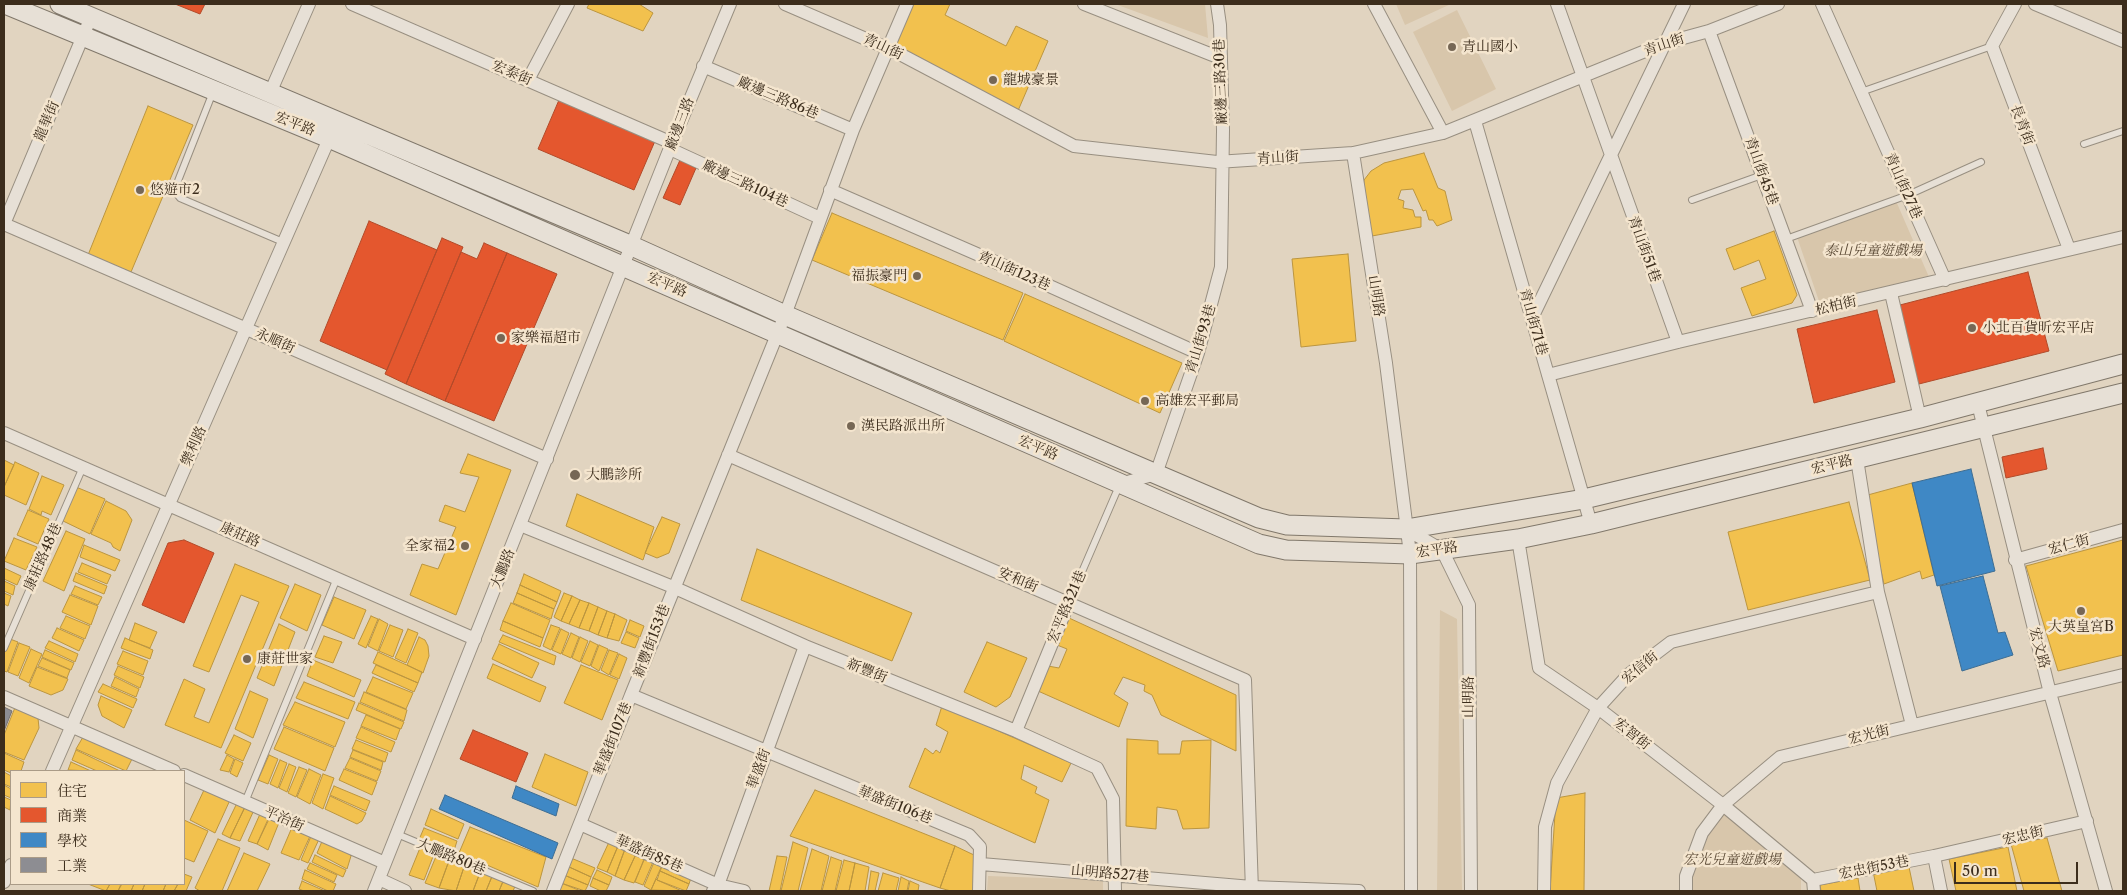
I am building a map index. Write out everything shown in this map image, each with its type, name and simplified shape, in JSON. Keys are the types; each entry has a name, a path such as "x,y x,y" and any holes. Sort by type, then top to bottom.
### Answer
{"street":[{"name":"宏平路","path":"5,4 329,138 1259,544 1286,550 1410,554 1518,539 1591,524 2123,393"},
{"name":"宏平路","path":"60,4 632,246 1259,518 1287,525 1406,529 1584,499 1978,404 2123,364"},
{"path":"270,93 309,4"},
{"name":"宏泰街","path":"352,4 528,80 671,146"},
{"path":"528,80 568,4"},
{"name":"廠邊三路","path":"632,246 703,66 730,4"},
{"name":"青山街","path":"785,4 888,49 1074,146 1223,161 1352,153 1443,133 1665,43 1709,31 1778,4"},
{"path":"673,587 785,314 853,130 907,4"},
{"path":"1084,4 1220,58"},
{"name":"廠邊三路30巷","path":"1216,4 1220,25 1223,161"},
{"path":"1374,4 1443,133"},
{"name":"青山街51巷","path":"1557,4 1678,342"},
{"path":"1532,318 1684,4"},
{"name":"青山街27巷","path":"1822,4 1945,280"},
{"path":"1992,46 2015,4"},
{"path":"2036,4 2123,41"},
{"name":"龍華街","path":"4,224 90,18"},
{"name":"青山街45巷","path":"1709,31 1812,311"},
{"name":"長青街","path":"1992,46 2069,249"},
{"name":"廠邊三路86巷","path":"703,66 853,130"},
{"name":"樂利路","path":"52,770 337,120"},
{"name":"青山街71巷","path":"1475,121 1591,524"},
{"name":"廠邊三路104巷","path":"671,146 820,218"},
{"name":"山明路","path":"1352,153 1386,363 1410,554 1412,891"},
{"name":"青山街93巷","path":"1156,474 1198,353 1221,267 1223,161"},
{"name":"青山街123巷","path":"830,190 1198,353"},
{"name":"永順街","path":"4,224 546,459"},
{"name":"松柏街","path":"1548,375 1678,342 1891,293 2123,236"},
{"name":"大鵬路","path":"374,891 632,246"},
{"path":"1891,293 1920,418"},
{"name":"宏文路","path":"1978,404 2015,560 2050,693 2088,821 2106,891"},
{"name":"康莊路","path":"4,433 475,639"},
{"name":"安和街","path":"728,455 1245,680 1252,889"},
{"path":"1857,458 1878,592 1912,725"},
{"path":"1120,484 1156,474"},
{"name":"新豐街","path":"520,524 673,587 805,646 1016,731 1097,768 1113,799 1115,891"},
{"path":"1406,529 1442,550"},
{"name":"宏仁街","path":"2015,560 2123,530"},
{"name":"宏智街","path":"1518,539 1539,668 1598,708 1723,805 1814,886"},
{"name":"山明路","path":"1442,550 1469,605 1471,891"},
{"name":"新豐街153巷","path":"631,695 673,587"},
{"name":"宏信街","path":"1544,891 1545,827 1557,783 1598,708 1629,674 1671,642 1878,592"},
{"name":"宏平路321巷","path":"1016,731 1069,602"},
{"name":"華盛街","path":"715,888 805,646"},
{"name":"宏光街","path":"1686,891 1686,876 1702,833 1723,805 1780,757 2123,675"},
{"name":"華盛街107巷","path":"554,891 631,695 766,751"},
{"path":"4,697 172,770"},
{"name":"華盛街106巷","path":"766,751 969,835 980,848 979,891"},
{"name":"平治街","path":"185,775 385,863"},
{"name":"宏忠街","path":"1934,856 2088,821"},
{"name":"華盛街85巷","path":"580,824 715,888 744,891"},
{"path":"1934,856 1941,891"},
{"name":"宏忠街53巷","path":"1814,886 1934,856"},
{"name":"山明路527巷","path":"980,864 1116,874 1252,889 1359,891"},
{"path":"4,882 10,867"},
{"path":"379,878 405,891"}],"lane":[{"path":"1862,92 1992,46"},
{"path":"214,91 176,186 176,193 180,198 283,242"},
{"path":"2084,144 2123,131"},
{"path":"1786,239 1908,195 1981,162"},
{"path":"1692,200 1762,175"},
{"name":"康莊路48巷","path":"4,648 83,467"},
{"name":"宏平路321巷","path":"1069,602 1120,484"},
{"path":"245,802 337,578"},
{"name":"大鵬路80巷","path":"397,834 534,891"}],"green space":[{"path":"1115,4 1205,4 1208,38"},
{"path":"1396,4 1451,4 1405,25"},
{"path":"1457,10 1496,89 1452,111 1413,32"},
{"name":"泰山兒童遊戲場","path":"1896,201 1929,277 1820,304 1797,237"},
{"path":"1440,610 1457,619 1462,891 1437,891"},
{"name":"宏光兒童遊戲場","path":"1724,813 1801,876 1801,891 1692,891 1692,877 1708,836"},
{"path":"988,876 1103,880 1103,891 987,891"}],"building: 住宅":[{"path":"589,4 639,4 653,13 643,31 587,8"},
{"name":"龍城豪景","path":"910,4 950,4 945,15 1006,46 1016,26 1048,41 1017,113 892,48"},
{"name":"悠遊市2","path":"148,106 193,125 131,272 88,255"},
{"path":"1424,153 1438,188 1445,191 1452,220 1437,226 1433,220 1429,220 1426,210 1423,211 1413,189 1401,190 1398,199 1404,201 1403,208 1413,210 1415,217 1421,217 1421,227 1372,236 1363,197 1364,180 1371,171 1384,163"},
{"name":"福振豪門","path":"832,213 1023,293 1003,340 812,260"},
{"path":"1774,231 1797,295 1792,303 1752,316 1741,288 1766,279 1759,260 1734,270 1726,249"},
{"path":"1348,254 1356,341 1301,347 1292,259"},
{"path":"1025,294 1182,363 1160,413 1004,341"},
{"name":"全家福2","path":"468,454 511,470 456,615 410,595 422,564 438,569 456,527 439,521 445,505 465,512 479,477 460,473"},
{"path":"4,460 14,465 4,487"},
{"path":"15,462 39,473 26,505 4,495 4,487"},
{"path":"42,476 64,485 51,515 42,511 41,515 29,509"},
{"path":"1912,483 1934,575 1922,579 1920,571 1884,584 1864,496"},
{"path":"76,487 105,499 90,534 61,520"},
{"path":"577,494 654,527 643,560 566,526"},
{"path":"106,501 126,511 132,520 120,551 113,547 111,543 91,534"},
{"path":"1849,502 1870,580 1748,610 1728,532"},
{"path":"28,510 49,519 38,544 17,535"},
{"path":"662,517 680,524 669,553 657,558 645,553"},
{"path":"66,531 85,539 64,591 43,581"},
{"path":"14,538 37,547 26,570 4,561"},
{"name":"大英皇宮B","path":"2123,540 2123,655 2058,671 2026,566"},
{"path":"84,545 120,560 115,571 80,557"},
{"path":"757,549 912,613 892,661 741,600"},
{"path":"82,563 111,575 107,584 78,572"},
{"name":"康莊世家","path":"235,564 289,586 221,748 165,725 184,679 205,689 194,717 209,723 259,602 241,595 209,672 193,666"},
{"path":"4,568 21,576 17,585 4,579"},
{"path":"76,573 107,586 104,594 73,581"},
{"path":"524,574 561,591 557,602 520,585"},
{"path":"4,581 15,586 13,595 4,591"},
{"path":"295,584 321,595 307,631 280,618"},
{"path":"520,585 557,602 554,609 517,593"},
{"path":"75,586 102,597 98,605 71,594"},
{"path":"4,593 11,596 8,606 4,604"},
{"path":"517,593 554,609 551,619 513,603"},
{"path":"564,593 572,596 561,621 554,617"},
{"path":"70,595 98,606 91,625 62,612"},
{"path":"572,596 580,600 569,624 561,621"},
{"path":"334,597 366,610 354,639 322,625"},
{"path":"580,600 589,603 579,628 569,624"},
{"path":"511,603 550,620 543,638 503,621"},
{"path":"589,603 598,607 589,631 579,628"},
{"path":"598,607 607,611 598,635 589,631"},
{"path":"607,611 615,614 607,638 598,635"},
{"path":"615,614 627,620 619,641 607,638"},
{"path":"66,616 90,626 85,639 60,628"},
{"path":"371,616 378,619 366,648 358,644"},
{"path":"1069,618 1236,695 1236,751 1161,715 1152,695 1144,691 1145,685 1123,677 1114,694 1128,703 1119,727 1038,691 1048,666 1059,668 1067,649 1057,645"},
{"path":"379,619 388,624 378,651 368,646"},
{"path":"630,620 644,626 640,637 626,631"},
{"path":"503,621 543,638 540,647 500,630"},
{"path":"135,623 157,632 150,648 129,640"},
{"path":"279,624 295,632 274,686 257,678"},
{"path":"390,625 403,630 393,657 379,651"},
{"path":"551,625 560,628 551,650 543,646"},
{"path":"57,628 84,640 79,651 52,638"},
{"path":"408,629 418,633 406,663 395,658"},
{"path":"561,629 569,633 561,654 552,650"},
{"path":"626,632 639,638 635,648 621,643"},
{"path":"571,633 579,637 571,658 562,654"},
{"path":"503,635 556,656 554,665 499,642"},
{"path":"324,636 342,642 333,663 315,657"},
{"path":"419,637 425,640 428,646 429,656 423,673 407,665"},
{"path":"580,637 588,641 580,662 572,658"},
{"path":"125,638 153,650 150,659 121,648"},
{"path":"10,639 18,642 7,672 4,671 4,653"},
{"path":"49,641 78,654 75,662 45,648"},
{"path":"590,641 598,645 590,666 581,662"},
{"path":"987,642 1027,658 1010,697 996,707 964,692"},
{"path":"19,643 30,647 18,676 8,672"},
{"path":"499,644 539,663 532,678 492,659"},
{"path":"599,645 608,649 599,671 591,666"},
{"path":"31,649 42,654 29,683 19,678"},
{"path":"45,650 74,663 71,670 42,657"},
{"path":"609,650 618,653 609,675 601,670"},
{"path":"123,651 148,661 143,675 117,664"},
{"path":"378,652 422,672 418,683 373,663"},
{"path":"619,654 627,658 619,679 610,675"},
{"path":"42,658 70,670 67,678 38,666"},
{"path":"313,660 361,680 354,697 307,676"},
{"path":"493,664 546,687 540,702 487,678"},
{"path":"376,665 418,683 414,692 372,673"},
{"path":"581,665 618,680 602,720 564,703"},
{"path":"118,666 144,677 140,688 114,675"},
{"path":"37,667 68,679 63,690 51,695 29,686"},
{"path":"115,677 139,689 136,697 111,686"},
{"path":"373,677 413,693 406,709 366,692"},
{"path":"304,682 355,702 348,719 296,698"},
{"path":"103,684 137,699 133,708 98,692"},
{"path":"250,691 268,699 253,738 235,729"},
{"path":"364,692 407,710 404,721 360,702"},
{"path":"101,696 132,710 124,728 102,716 98,705"},
{"path":"295,702 345,722 335,747 283,725"},
{"path":"359,703 404,722 401,729 356,710"},
{"path":"16,705 38,718 39,728 24,760 4,752 4,735"},
{"path":"942,706 1071,763 1062,782 1024,765 1021,779 1037,787 1035,793 1049,800 1035,843 909,787 925,748 933,754 936,750 940,753 948,732 936,725"},
{"path":"366,715 400,729 396,740 361,726"},
{"path":"284,727 334,748 325,771 274,749"},
{"path":"361,727 395,742 391,752 356,738"},
{"path":"234,735 251,743 243,761 225,753"},
{"path":"83,737 132,759 126,770 124,770 76,749"},
{"path":"1127,739 1158,741 1158,754 1180,754 1182,741 1211,740 1209,828 1183,829 1177,810 1157,807 1156,829 1126,826"},
{"path":"356,740 388,753 385,762 352,749"},
{"path":"76,750 118,770 95,770 72,760"},
{"path":"353,750 383,762 381,770 350,757"},
{"path":"4,753 24,762 21,770 10,770 10,773 4,770"},
{"path":"545,754 588,772 576,806 532,787"},
{"path":"227,755 234,759 229,772 220,770"},
{"path":"269,755 278,759 268,784 258,780"},
{"path":"350,758 381,771 377,781 345,768"},
{"path":"235,759 243,763 237,777 230,773"},
{"path":"280,760 287,763 278,788 270,784"},
{"path":"71,762 89,770 68,770"},
{"path":"289,764 296,767 287,792 279,788"},
{"path":"299,767 307,770 296,797 288,793"},
{"path":"309,769 321,775 310,804 297,797"},
{"path":"344,769 377,782 372,795 339,780"},
{"path":"4,772 10,775 10,787 4,784"},
{"path":"323,774 334,778 323,809 312,803"},
{"path":"4,785 10,788 10,798 4,795"},
{"path":"334,786 370,801 366,811 330,795"},
{"path":"204,790 230,800 215,833 190,820"},
{"path":"815,790 955,846 940,888 790,836"},
{"path":"1585,793 1584,891 1550,891 1556,798"},
{"path":"330,796 366,813 362,821 357,824 325,809"},
{"path":"4,797 10,800 10,810 4,807"},
{"path":"237,803 245,807 230,838 222,834"},
{"path":"245,807 254,810 240,841 230,838"},
{"path":"431,809 464,824 458,839 425,825"},
{"path":"260,814 269,817 257,844 248,841"},
{"path":"271,815 280,820 268,850 257,844"},
{"path":"185,820 208,831 194,862 185,858"},
{"path":"293,825 311,834 299,860 281,853"},
{"path":"470,827 546,857 538,887 459,853"},
{"path":"424,828 457,841 452,857 418,842"},
{"path":"312,834 320,837 308,863 301,860"},
{"path":"2047,838 2062,891 2024,891 2011,844"},
{"path":"218,839 240,848 222,891 200,891 195,888"},
{"path":"323,839 346,850 351,856 347,869 317,853"},
{"path":"609,842 618,846 607,872 597,868"},
{"path":"793,842 808,848 798,891 781,891"},
{"path":"618,846 625,849 615,876 607,872"},
{"path":"955,846 974,855 974,891 951,891 940,888"},
{"path":"2008,847 2017,891 1956,891 1949,859"},
{"path":"420,848 434,854 424,880 409,875"},
{"path":"625,849 636,854 624,880 615,876"},
{"path":"812,849 829,856 821,891 800,891"},
{"path":"244,853 270,864 257,891 227,891"},
{"path":"437,854 450,858 439,888 425,883"},
{"path":"636,854 645,858 634,883 624,880"},
{"path":"315,855 346,870 343,877 312,862"},
{"path":"777,856 787,857 780,891 769,891"},
{"path":"831,857 842,861 835,891 822,891"},
{"path":"450,858 465,864 456,891 439,888"},
{"path":"571,858 595,868 591,877 567,866"},
{"path":"644,859 653,862 643,885 635,882"},
{"path":"655,860 663,863 651,890 644,886"},
{"path":"844,860 855,863 849,891 836,891"},
{"path":"310,863 337,875 334,882 307,869"},
{"path":"664,863 692,875 689,884 660,871"},
{"path":"855,863 869,867 865,891 849,891"},
{"path":"465,864 481,870 473,891 456,891"},
{"path":"567,866 591,877 588,885 564,875"},
{"path":"1909,867 1914,891 1877,891 1873,871"},
{"path":"305,870 336,884 333,891 328,891 302,879"},
{"path":"481,870 493,874 486,891 473,891"},
{"path":"597,870 612,877 609,885 593,878"},
{"path":"660,871 689,884 686,891 657,880"},
{"path":"871,871 879,873 875,891 868,891"},
{"path":"883,873 899,878 896,891 878,891"},
{"path":"185,874 192,877 186,891 174,891 177,885 185,885"},
{"path":"493,874 504,879 499,891 486,891"},
{"path":"564,875 588,885 585,891 561,883"},
{"path":"901,877 909,881 907,891 898,891"},
{"path":"593,878 609,885 606,891 590,886"},
{"path":"1858,878 1860,891 1821,891 1820,885"},
{"path":"504,879 516,884 513,891 499,891"},
{"path":"657,880 682,891 651,890"},
{"path":"302,881 325,891 304,891 299,889"},
{"path":"910,881 919,885 918,891 908,891"},
{"path":"561,883 581,891 558,891"},
{"path":"91,885 109,885 106,891"},
{"path":"109,885 121,885 118,891 106,891"},
{"path":"121,885 134,885 131,891 118,891"},
{"path":"134,885 145,885 142,891 131,891"},
{"path":"145,885 166,885 163,891 142,891"},
{"path":"166,885 177,885 174,891 163,891"}],"building: 商業":[{"path":"175,4 205,4 200,14"},
{"path":"559,100 655,141 634,190 538,149"},
{"path":"680,160 696,168 680,205 663,198"},
{"path":"369,221 437,250 387,370 320,341"},
{"path":"442,238 463,247 406,384 385,374"},
{"path":"484,243 507,253 445,401 406,384 461,252 477,259"},
{"name":"家樂福超市","path":"507,253 557,274 494,421 445,401"},
{"name":"小北百貨昕宏平店","path":"2028,272 2049,351 1915,385 1896,306"},
{"path":"1877,310 1895,382 1814,403 1797,329"},
{"path":"2043,448 2047,469 2006,478 2002,457"},
{"path":"184,540 214,553 184,623 142,605 168,543"},
{"path":"473,730 528,753 516,782 460,759"}],"building: 學校":[{"path":"1971,469 1995,571 1937,586 1912,483"},
{"path":"1983,576 1998,633 2005,632 2013,655 1962,671 1940,586"},
{"path":"516,786 559,804 556,816 512,798"},
{"path":"445,795 558,843 552,859 439,809"}],"building: 工業":[{"path":"4,707 12,711 4,731"}],"place":[{"name":"青山國小","path":"1452,47"},
{"name":"龍城豪景","path":"993,80"},
{"name":"悠遊市2","path":"140,190"},
{"name":"福振豪門","path":"917,276"},
{"name":"小北百貨昕宏平店","path":"1972,328"},
{"name":"家樂福超市","path":"501,338"},
{"name":"高雄宏平郵局","path":"1145,401"},
{"name":"漢民路派出所","path":"851,426"},
{"name":"大鵬診所","path":"575,475"},
{"name":"全家福2","path":"465,546"},
{"name":"大英皇宮B","path":"2081,611"},
{"name":"康莊世家","path":"247,659"}]}
